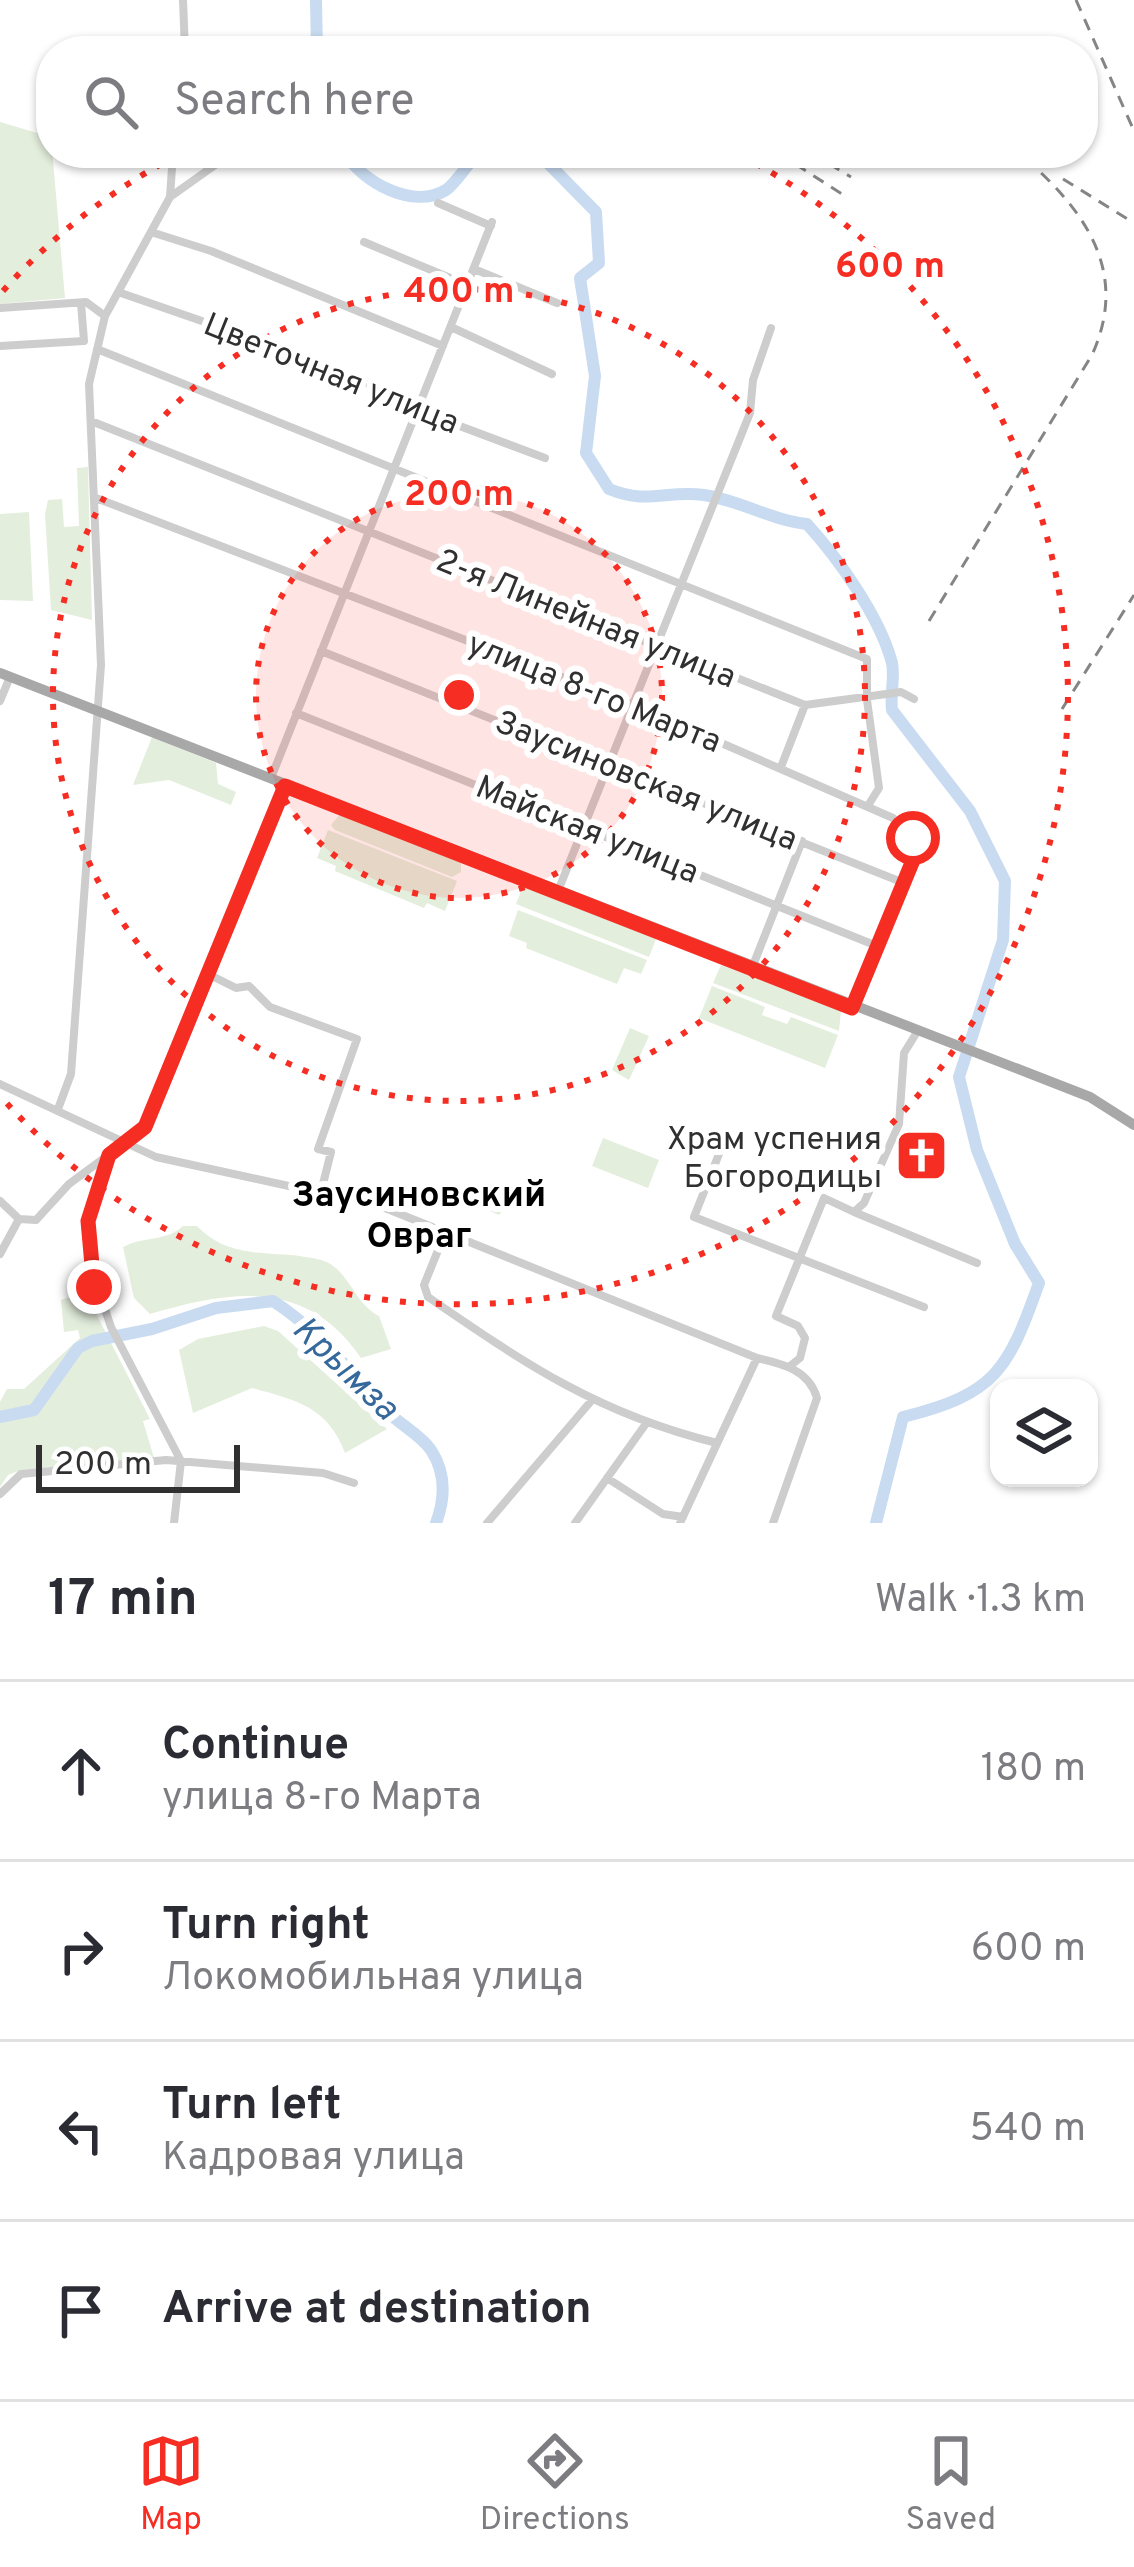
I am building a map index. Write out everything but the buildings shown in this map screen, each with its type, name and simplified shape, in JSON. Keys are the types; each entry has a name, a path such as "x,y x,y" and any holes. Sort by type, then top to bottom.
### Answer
{"main road":[{"path":"5,675 1090,1097 1134,1125"}],"street":[{"path":"183,0 184,36"},
{"path":"58,1109 71,1074 98,712 96,498 89,384 105,316 170,197 171,168"},
{"path":"170,197 211,168"},
{"path":"270,780 492,224 438,203"},
{"path":"151,232 211,251 443,346"},
{"path":"364,242 467,285"},
{"path":"474,269 557,303"},
{"name":"Цветочная улица","path":"118,292 280,348 395,394 418,410 544,458"},
{"path":"0,308 81,303 105,316"},
{"path":"0,346 84,340 81,303"},
{"path":"451,327 553,374"},
{"path":"558,893 678,582 750,413 753,380 771,328"},
{"path":"97,349 867,658 866,700 879,788 868,804"},
{"name":"2-я Линейная улица","path":"91,421 805,705 890,694 914,699"},
{"name":"улица 8-го Марта","path":"96,498 632,704 868,804 913,838 916,853 852,1008"},
{"name":"Заусиновская улица","path":"321,651 609,761 904,883"},
{"path":"0,700 5,675"},
{"path":"781,766 805,705"},
{"name":"Майская улица","path":"296,713 878,946"},
{"path":"0,1202 19,1220 36,1220 52,1209 69,1184 121,1141 141,1134 285,786"},
{"path":"751,969 802,841"},
{"path":"208,974 236,988 250,986 270,1007 357,1039 318,1149 331,1152 321,1192"},
{"path":"854,1212 864,1203 899,1124 904,1053 916,1032"},
{"path":"0,1084 156,1157 380,1206 757,1358 790,1366 813,1384 817,1398 773,1523"},
{"path":"718,1154 694,1217 924,1307"},
{"path":"109,1155 88,1221 94,1287 181,1461 174,1523"},
{"path":"790,1366 800,1358 805,1338 798,1326 776,1316 824,1198 880,1227 976,1263"},
{"path":"0,1254 19,1220"},
{"path":"445,1233 424,1285 428,1297 542,1376 645,1425 717,1443"},
{"path":"607,1478 663,1514 681,1520 757,1358"},
{"path":"487,1523 592,1400"},
{"path":"575,1523 645,1425"},
{"path":"0,1494 21,1474 181,1461 323,1473 354,1483"}],"green space":[{"path":"0,122 36,133 36,168 54,168 65,298 0,304"},
{"path":"88,467 92,620 51,610 45,514 48,500 62,499 64,527 79,526 77,468"},
{"path":"29,512 33,601 0,600 0,514"},
{"path":"152,737 216,763 218,784 236,792 231,805 169,780 133,785"},
{"path":"341,813 461,861 461,872 452,877 335,830 331,825"},
{"path":"328,830 457,881 445,911 427,903 424,908 335,871 336,866 317,858"},
{"path":"523,886 656,939 649,957 516,904"},
{"path":"518,910 647,960 641,974 624,968 617,984 526,948 527,943 509,936"},
{"path":"721,965 841,1011 839,1031 713,983"},
{"path":"712,986 765,1007 762,1015 787,1024 791,1017 838,1035 825,1068 699,1018"},
{"path":"630,1028 649,1036 629,1080 612,1070"},
{"path":"603,1138 659,1160 648,1188 592,1166"},
{"path":"465,1185 509,1203 499,1215 475,1205"},
{"path":"183,1226 197,1226 211,1238 240,1250 330,1264 379,1316 391,1349 361,1358 317,1314 266,1297 210,1300 150,1314 134,1298 123,1247"},
{"path":"82,1274 85,1292 150,1419 143,1421 154,1458 21,1470 8,1475 0,1487 0,1402 7,1389 24,1389 80,1338 78,1330 64,1332 61,1300 75,1295 75,1277"},
{"path":"264,1326 278,1331 387,1429 345,1453 320,1415 252,1388 193,1413 179,1350 198,1339"}],"waterway":[{"path":"316,0 317,36"},
{"path":"357,168 390,190 419,197 446,190 466,168"},
{"path":"553,168 596,212 599,263 580,278 595,376 586,453 609,489 623,494 704,495 807,524 844,571 878,627 892,663 892,710 970,811 1005,881 1003,940 959,1077 977,1150 1015,1244 1039,1283 1018,1337 994,1374 959,1399 903,1417 876,1523"},
{"name":"Крымза","path":"0,1417 34,1410 78,1348 92,1341 152,1329 216,1308 273,1301 321,1340 431,1450 442,1486 436,1523"}],"railway":[{"path":"1076,0 1092,36"},
{"path":"1098,50 1134,131"},
{"path":"801,168 842,194"},
{"path":"836,168 851,177"},
{"path":"929,621 1092,355 1103,324 1106,295 1094,242 1062,195 1035,168"},
{"path":"1063,179 1134,223"},
{"path":"1062,709 1134,595"}],"place":[{"name":"Храм успения Богородицы","path":"921,1156"}],"district":[{"name":"Заусиновский Овраг","path":"419,1214"}],"route":[{"path":"94,1287 88,1221 109,1155 121,1141 141,1134 145,1127 285,786 852,1008 916,853 913,838"}]}
